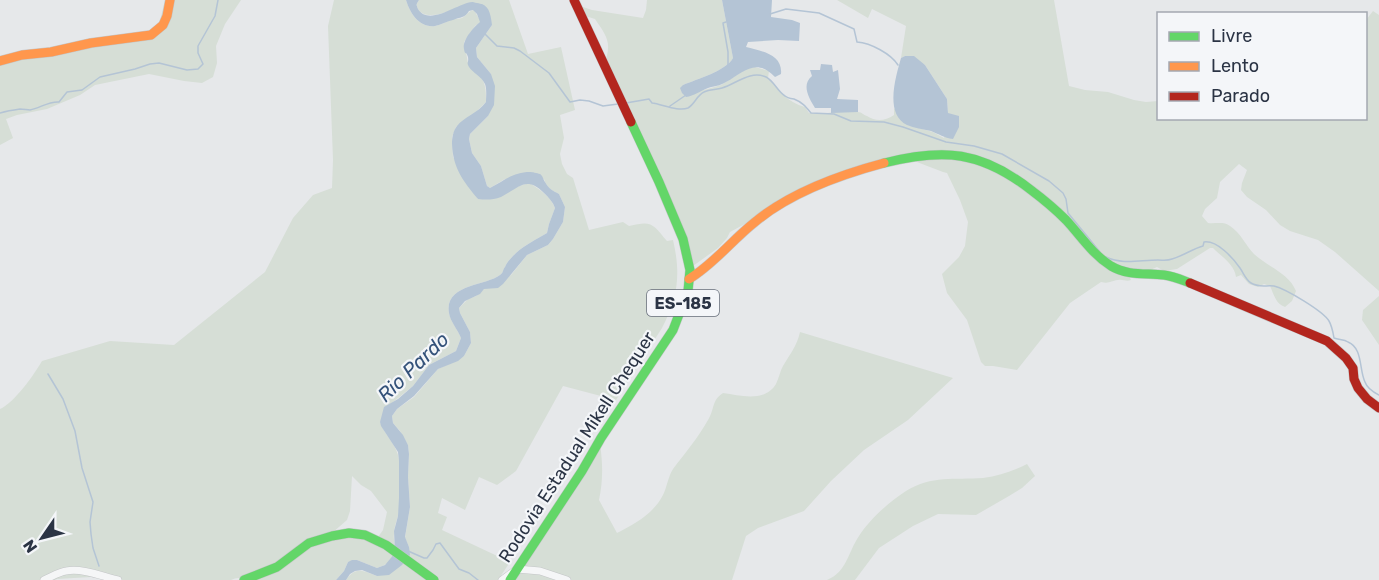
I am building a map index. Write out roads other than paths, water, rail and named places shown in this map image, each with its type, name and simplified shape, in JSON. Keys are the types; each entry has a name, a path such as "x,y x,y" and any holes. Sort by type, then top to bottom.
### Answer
{"street":[{"path":"0,61 91,43 151,35 165,23 170,0"},
{"name":"Rodovia Estadual Mikell Chequer","path":"510,580 673,330 688,291 690,270 683,239 574,0"},
{"path":"689,279 705,269 748,227 794,195 841,177 912,156 956,155 990,164 1014,178 1062,217 1092,250 1120,271 1136,275 1166,275 1180,279 1327,341 1348,360 1353,368 1354,381 1358,389 1379,408"},
{"path":"244,580 262,577 304,545 354,533 365,535 382,543 434,580"},
{"path":"502,580 517,569 540,571 567,580"},
{"path":"44,580 65,571 75,570 118,580"}],"water":[{"path":"406,0 419,0 418,9 429,16 472,2 487,7 492,25 476,48 477,57 491,74 495,86 494,105 488,116 470,134 472,153 481,166 487,186 490,188 509,177 530,172 537,173 542,176 549,188 559,194 565,207 563,222 548,245 527,255 498,288 484,289 480,294 465,301 459,308 470,332 471,343 464,356 438,369 392,416 393,423 408,445 410,507 405,537 410,555 389,575 377,576 362,570 350,574 346,580 336,580 348,562 352,560 377,568 385,565 395,553 394,531 398,516 399,461 398,452 381,426 384,407 413,386 429,365 456,351 461,338 449,313 449,303 453,296 467,287 494,279 501,274 516,253 547,233 555,208 546,195 532,185 522,185 501,197 487,200 478,199 468,186 454,160 452,139 457,126 486,102 485,84 469,67 464,49 467,38 480,22 473,10 462,17 437,25 424,25 410,10"},
{"path":"722,0 772,0 771,17 800,23 799,41 748,42 746,47 770,54 775,58 781,67 781,74 775,77 762,68 750,68 722,84 686,97 680,88 683,85 718,71 733,58"},
{"path":"914,56 925,65 947,99 948,113 959,116 959,127 953,139 907,125 900,120 894,104 894,94 901,58"},
{"path":"821,64 832,65 833,72 838,70 840,89 837,99 858,100 858,112 831,113 831,108 815,108 807,92 807,83 812,76 810,70 820,70"}],"waterway":[{"path":"0,113 20,109 30,110 59,102 67,92 82,90 100,77 150,64 159,63 187,70 198,69 203,64 198,53 198,46 215,16 218,0"},
{"path":"770,14 786,9 819,13 854,29 857,42 880,50 898,65"},
{"path":"726,22 723,23 728,66"},
{"path":"485,34 497,46 520,51 549,73 570,102 589,101 603,106 618,104"},
{"path":"626,103 649,99 652,103 684,109 706,91 722,88 749,76 760,75 771,81 782,94 799,102 811,113 834,114 851,121 884,122 946,142 974,146 1002,154 1049,181 1063,193 1068,213 1100,252"},
{"path":"670,106 686,95"},
{"path":"1106,257 1125,261 1168,260 1203,246 1204,242 1214,244 1229,255 1251,283 1280,288 1320,312 1329,321 1334,338 1346,341 1356,349 1366,384 1370,390 1379,395"},
{"path":"48,374 63,399 75,431 82,468 93,502 91,534 99,566"},
{"path":"408,551 427,558 436,544 440,543 459,569 478,580"}],"water label":[{"name":"Rio Pardo","path":"413,367"}]}
